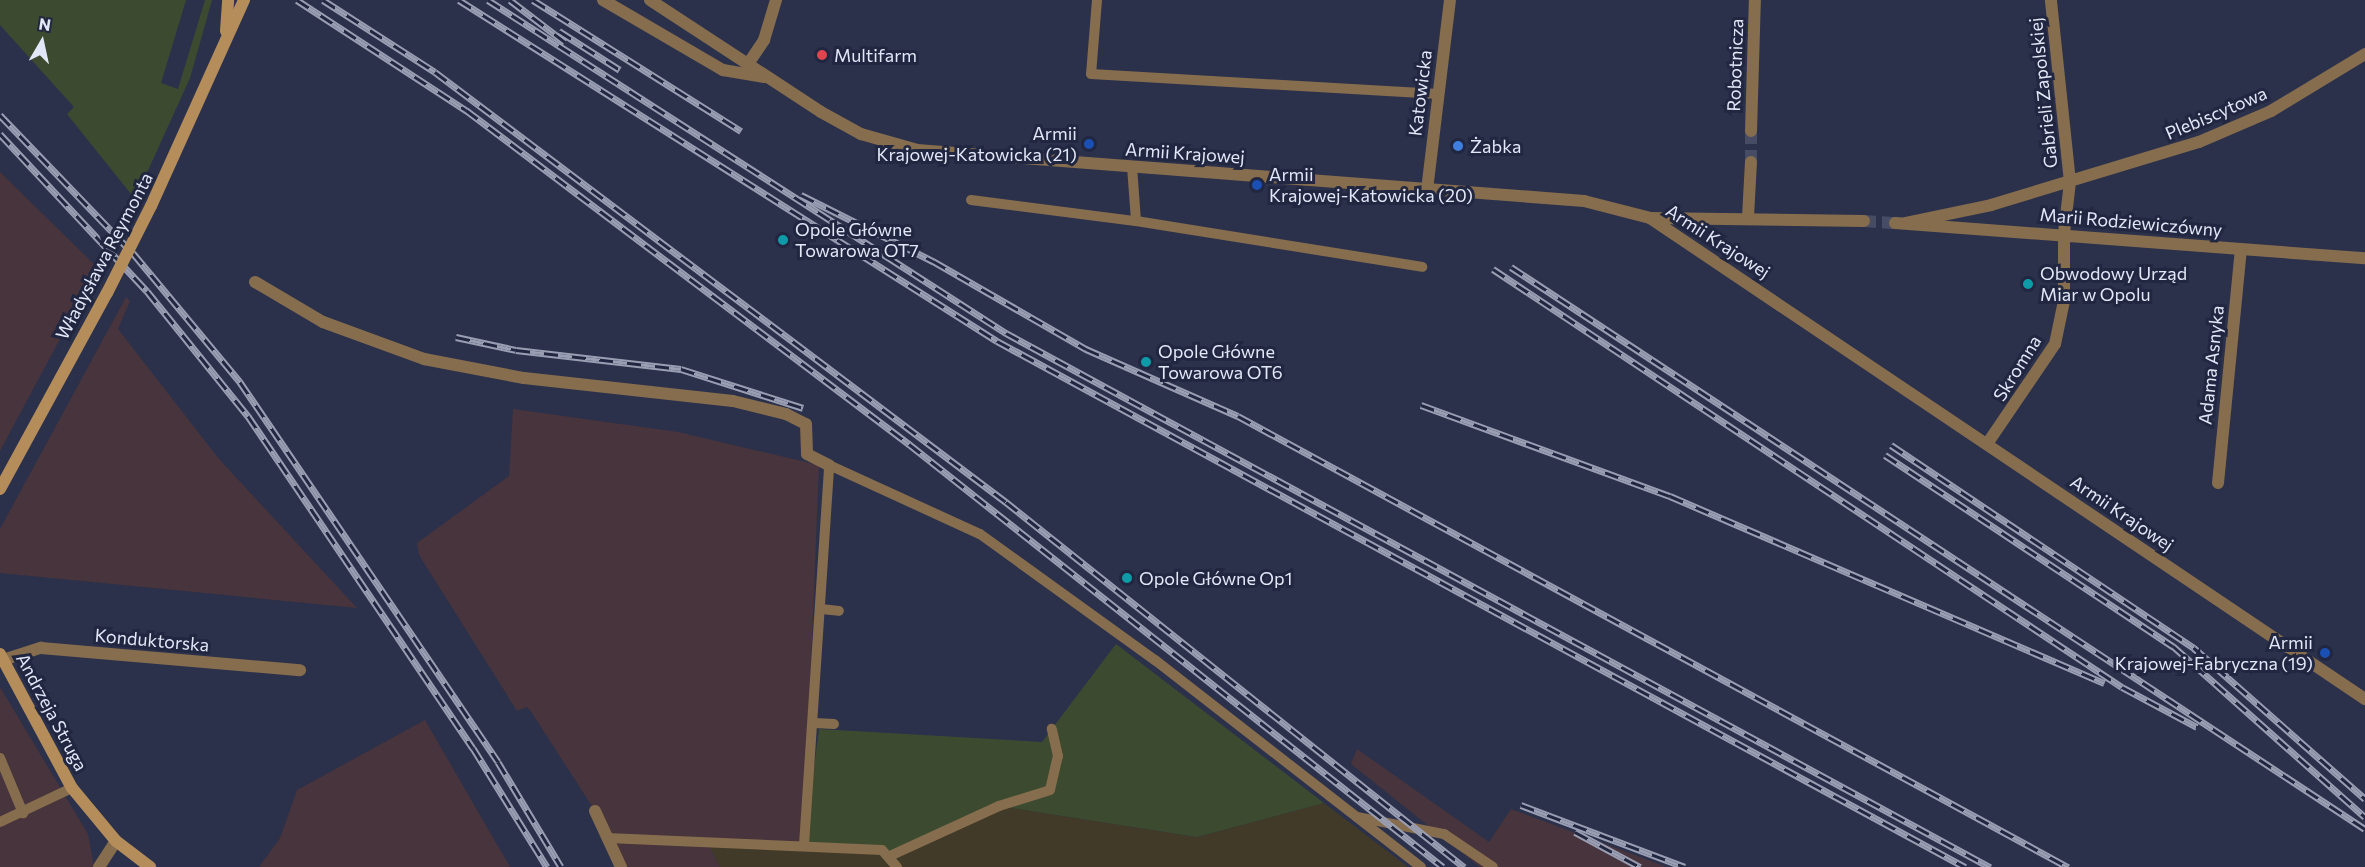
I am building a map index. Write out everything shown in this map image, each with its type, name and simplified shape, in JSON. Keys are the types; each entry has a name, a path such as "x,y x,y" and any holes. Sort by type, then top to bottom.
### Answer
{"main road":[{"name":"Władysława Reymonta","path":"226,32 228,0"},
{"name":"Władysława Reymonta","path":"0,489 107,293 151,206 191,124 226,32 244,0"},
{"name":"Andrzeja Struga","path":"1,658 72,788 116,841 150,867"}],"street":[{"path":"603,0 723,70 768,77"},
{"name":"Armii Krajowej","path":"650,0 821,112 887,143 970,157 1584,201 1650,218 2365,699"},
{"path":"748,64 764,40 776,0"},
{"name":"Katowicka","path":"1427,190 1450,0"},
{"name":"Robotnicza","path":"1751,131 1755,0"},
{"name":"Gabrieli Zapolskiej","path":"2051,0 2070,182"},
{"name":"Plebiscytowa","path":"1900,223 2070,182 2229,130 2365,54"},
{"path":"1748,217 1751,162"},
{"path":"2064,233 2070,182"},
{"path":"1650,218 1748,217 1864,221"},
{"name":"Marii Rodziewiczówny","path":"1900,223 2064,233 2241,250 2365,258"},
{"name":"Skromna","path":"1988,444 2055,344 2064,302 2064,233"},
{"name":"Adama Asnyka","path":"2218,483 2241,250"},
{"path":"255,282 323,322 424,359 513,376 733,401 786,414 806,424 807,454 829,465"},
{"name":"Konduktorska","path":"1,658 41,648 300,670"},
{"path":"595,811 621,867"},
{"path":"99,867 116,841"}],"lane":[{"path":"1097,0 1092,74 1438,94"},
{"path":"1132,167 1136,221"},
{"path":"971,200 1136,221 1422,267"},
{"path":"804,845 814,723 829,465 980,534 1155,660 1421,867"},
{"path":"821,609 840,611"},
{"path":"814,723 834,724"},
{"path":"607,838 804,845 892,855 999,806 1050,790 1058,756 1052,729"},
{"path":"0,758 23,813"},
{"path":"0,822 72,788"},
{"path":"1357,817 1444,834 1493,867"},
{"path":"892,855 897,867"}],"shaded area":[{"path":"0,172 98,268 0,451"},
{"path":"126,297 130,301 118,329 219,459 357,608 0,573 0,529"},
{"path":"513,409 678,432 819,465 804,845 708,843 720,867 621,867 595,811 532,713 527,707 517,711 419,555 417,543 509,476"},
{"path":"0,687 88,834 94,867 0,867"},
{"path":"425,720 510,867 259,867 280,838 297,790"},
{"path":"1357,749 1489,842 1511,809 1667,867 1480,867 1351,764"},
{"path":"1324,803 1408,867 720,867 708,843 804,845 999,806 1197,837"}],"green space":[{"path":"0,0 186,0 161,83 178,89 205,0 212,0 190,78 135,199 67,114 74,107 0,25"},
{"path":"1116,644 1324,803 1197,837 999,806 892,855 804,845 819,729 1042,742"}],"tunnel":[{"path":"1751,131 1751,162"},
{"path":"1864,221 1895,223"}],"railway":[{"path":"297,0 466,110 909,444 1443,867"},
{"path":"323,0 435,72 1006,502 1464,867"},
{"path":"459,0 997,341 1965,867"},
{"path":"488,0 1006,333 1990,867"},
{"path":"510,0 565,42"},
{"path":"533,0 741,131"},
{"path":"559,31 620,70"},
{"path":"0,115 133,253 240,382 498,762 561,867"},
{"path":"0,134 147,291 248,416 473,748 547,867"},
{"path":"801,195 933,261 1086,349 1238,416 2068,867"},
{"path":"1511,267 2365,829"},
{"path":"1493,269 2122,687 2197,727"},
{"path":"456,337 516,350 681,369 803,408"},
{"path":"1421,405 1670,496 2105,683"},
{"path":"1891,445 2194,648 2365,799"},
{"path":"1885,455 2173,646 2365,817"},
{"path":"1521,805 1685,867"},
{"path":"1575,832 1640,867"}],"place":[{"name":"Multifarm","path":"822,55"},
{"name":"Armii Krajowej-Katowicka (21)","path":"1089,144"},
{"name":"Żabka","path":"1458,146"},
{"name":"Armii Krajowej-Katowicka (20)","path":"1257,185"},
{"name":"Opole Główne Towarowa OT7","path":"783,240"},
{"name":"Obwodowy Urząd Miar w Opolu","path":"2028,284"},
{"name":"Opole Główne Towarowa OT6","path":"1146,362"},
{"name":"Opole Główne Op1","path":"1127,578"},
{"name":"Armii Krajowej-Fabryczna (19)","path":"2325,653"}]}
